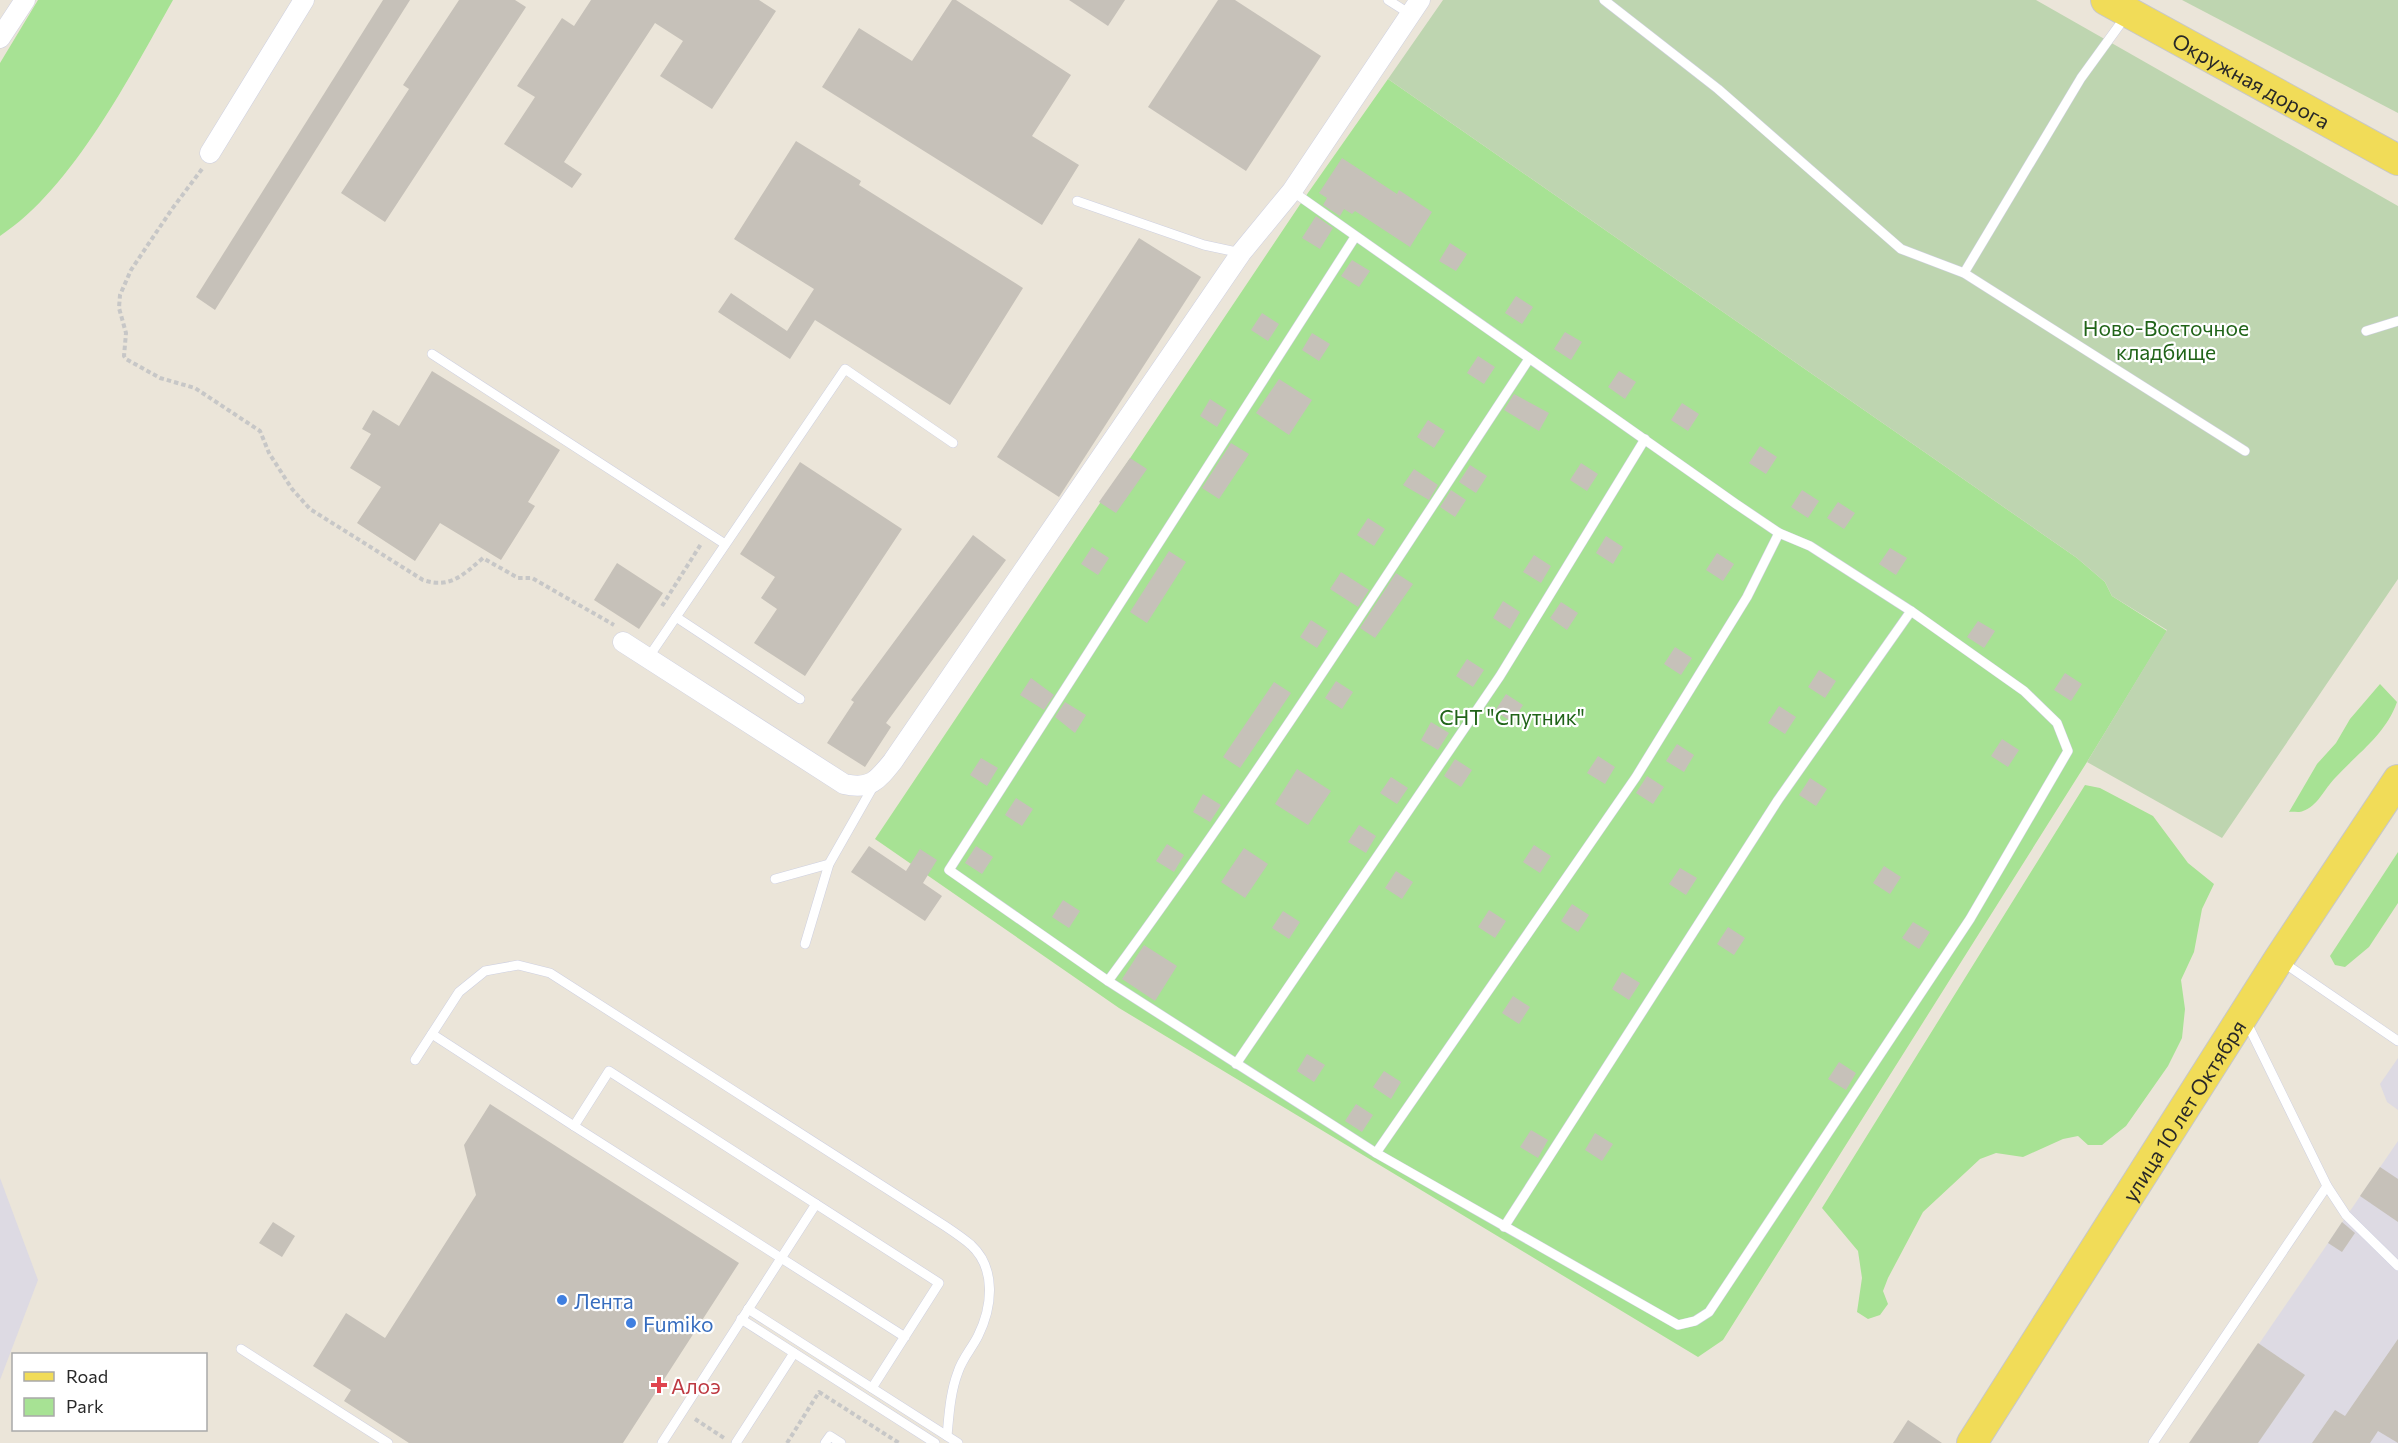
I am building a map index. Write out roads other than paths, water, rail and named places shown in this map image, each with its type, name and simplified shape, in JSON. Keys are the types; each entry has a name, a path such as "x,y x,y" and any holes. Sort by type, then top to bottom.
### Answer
{"main road":[{"name":"Окружная дорога","path":"2117,6 2398,160"},
{"name":"улица 10 лет Октября","path":"1972,1443 2279,959 2398,780"}],"street":[{"path":"0,38 25,0"},
{"path":"210,153 304,0"},
{"path":"620,635 647,658 844,784 861,788 878,779 900,752 1241,253 1292,191 1415,7"}],"lane":[{"path":"1388,0 1415,7"},
{"path":"1604,0 1718,90 1901,249 1964,273 2245,451"},
{"path":"1964,273 2082,78 2117,6"},
{"path":"1292,191 1779,533 1810,546 1911,611 2024,691 2057,723 2068,751 1970,920 1709,1312 1695,1321 1678,1325 1376,1153 1108,981 949,870 1355,237"},
{"path":"1077,201 1204,245 1241,253"},
{"path":"2366,331 2398,321"},
{"path":"432,354 725,544"},
{"path":"1108,981 1153,920 1301,703 1529,359"},
{"path":"647,658 845,369 953,442"},
{"path":"1236,1064 1500,676 1645,439"},
{"path":"1376,1153 1636,777 1747,597 1779,533"},
{"path":"1504,1227 1778,800 1911,611"},
{"path":"676,617 801,699"},
{"path":"805,944 829,864 878,779"},
{"path":"775,879 829,864"},
{"path":"2279,959 2398,1041"},
{"path":"415,1060 459,992 485,971 518,965 550,973 973,1246 985,1266 990,1287 989,1310 978,1337 958,1371 951,1397 947,1436"},
{"path":"2244,1016 2327,1186 2346,1215 2398,1266"},
{"path":"432,1035 904,1337"},
{"path":"574,1126 609,1071 939,1283 872,1388"},
{"path":"2153,1443 2327,1186"},
{"path":"662,1443 816,1204"},
{"path":"748,1309 958,1443"},
{"path":"741,1319 935,1443"},
{"path":"241,1349 388,1443"},
{"path":"734,1443 794,1353"},
{"path":"825,1443 830,1436 841,1443"}],"place":[{"name":"Лента","path":"562,1300"},
{"name":"Fumiko","path":"631,1323"},
{"name":"Алоэ","path":"659,1385"}],"park label":[{"name":"Ново-Восточное кладбище","path":"2166,339"},
{"name":"СНТ \"Спутник\"","path":"1512,716"}]}
